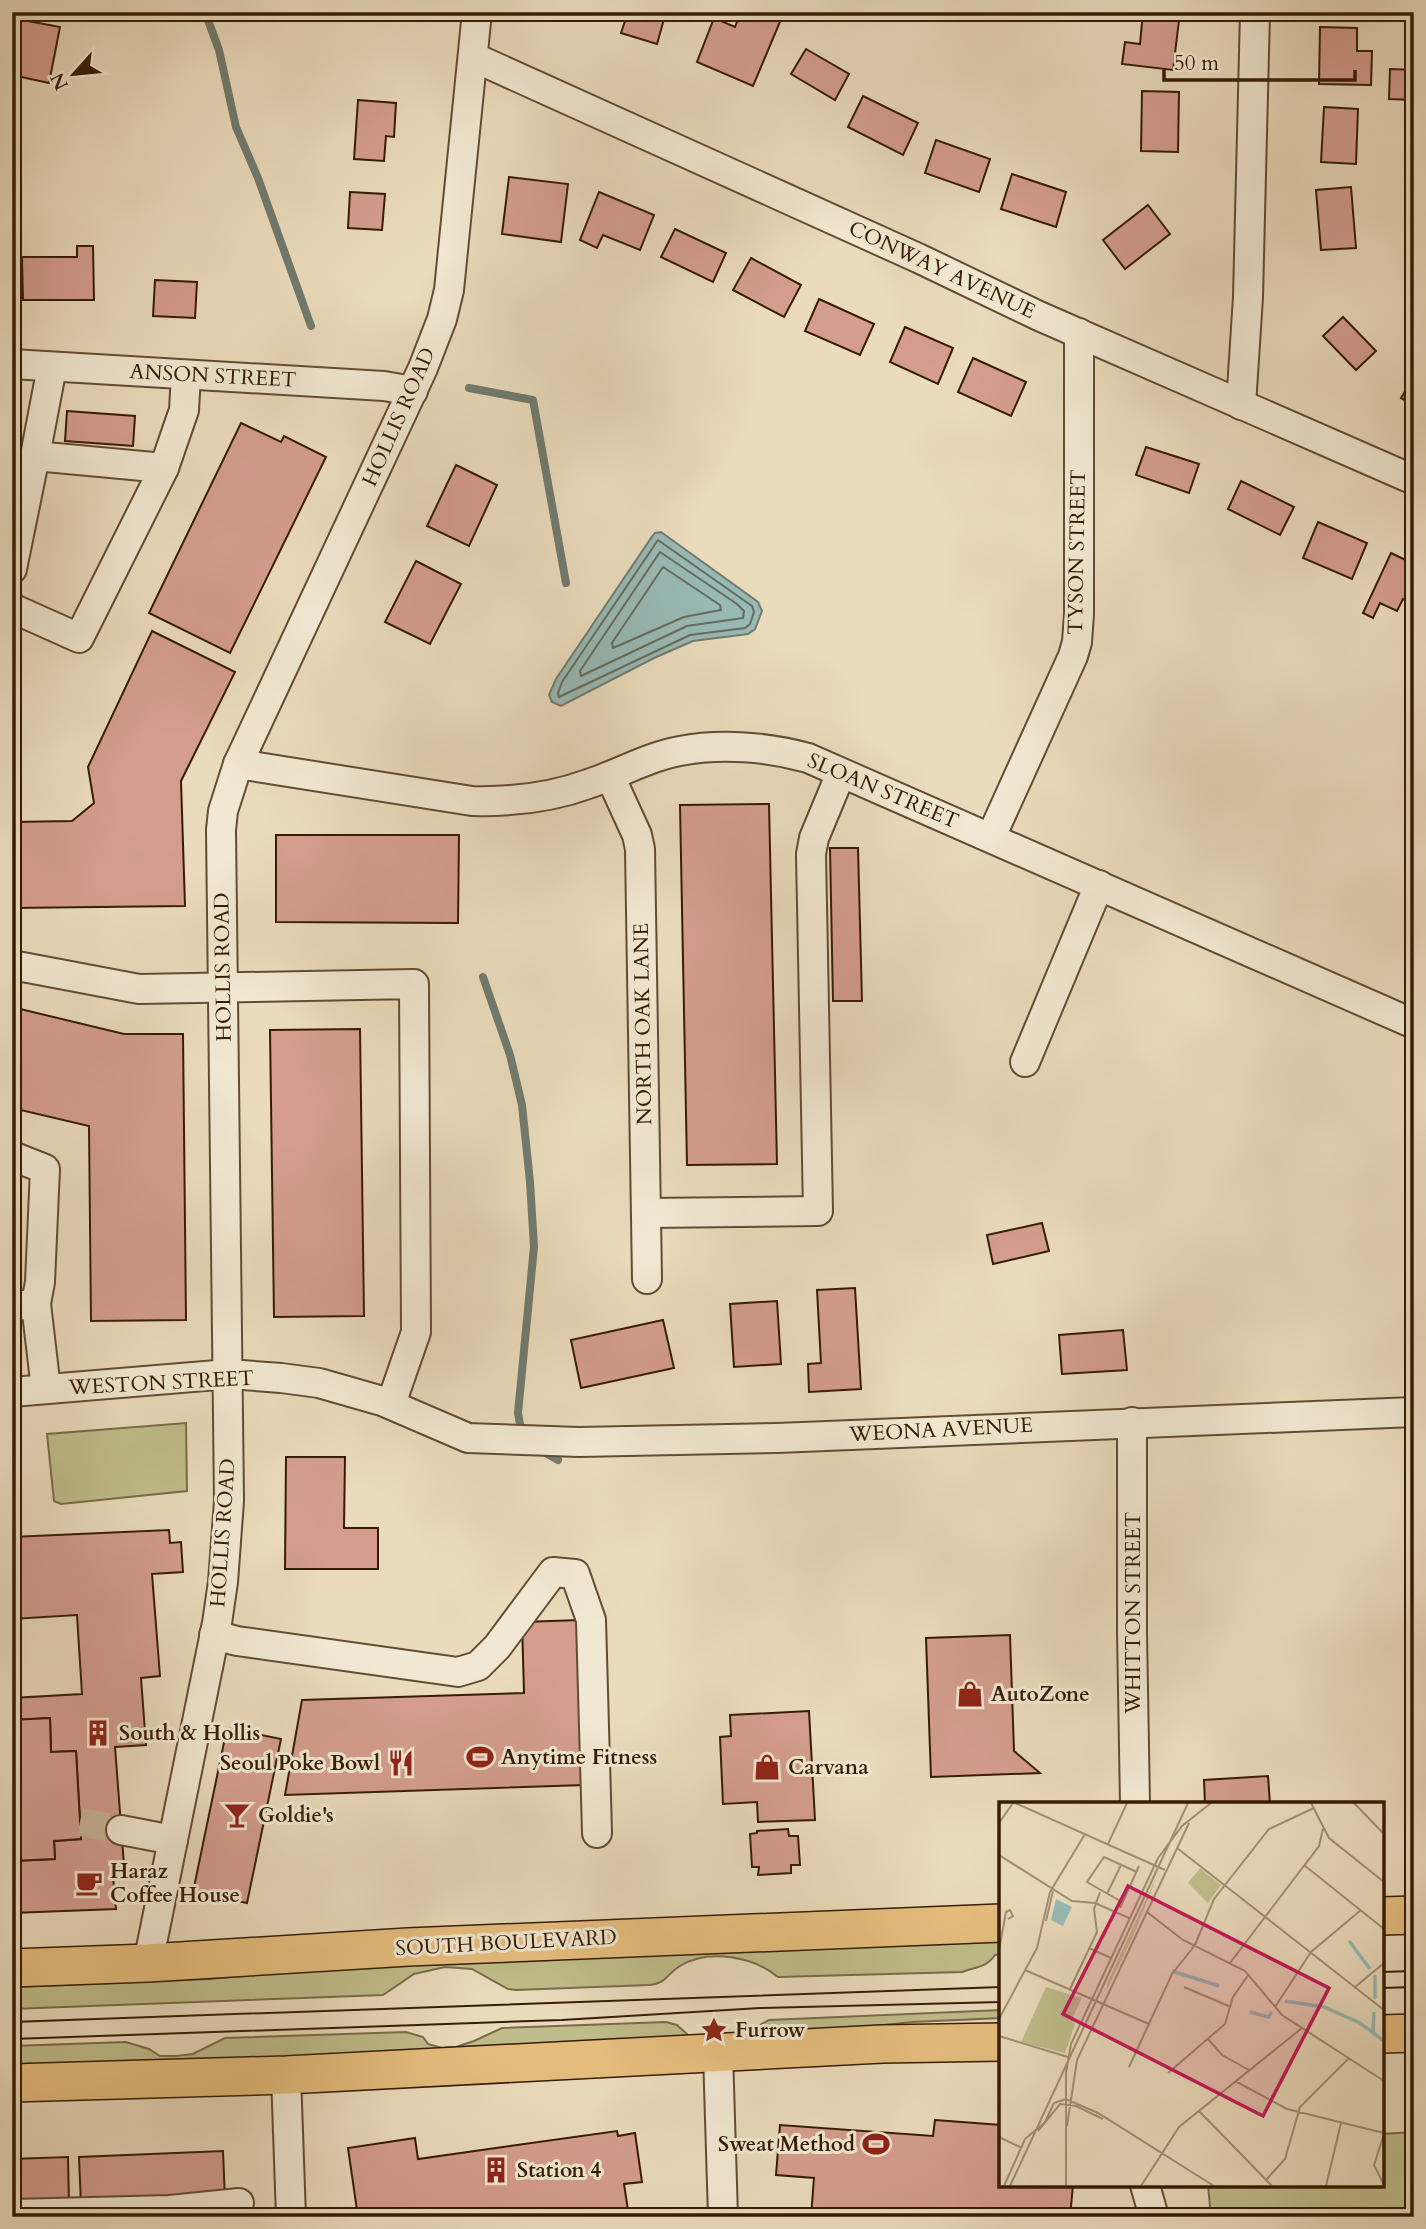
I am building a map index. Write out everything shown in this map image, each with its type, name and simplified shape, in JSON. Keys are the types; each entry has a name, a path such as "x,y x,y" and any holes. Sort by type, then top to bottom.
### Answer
{"main road":[{"path":"1384,1916 1414,1915"},
{"name":"SOUTH BOULEVARD","path":"12,1968 148,1963 422,1946 999,1923"},
{"path":"1384,2034 1414,2033"},
{"path":"12,2083 286,2075 882,2044 999,2042"}],"street":[{"name":"HOLLIS ROAD","path":"148,1963 214,1635 223,1582 229,1501 221,830 223,811 238,764 413,391 442,319 449,290 477,12"},
{"path":"1241,405 1248,297 1255,12"},
{"name":"CONWAY AVENUE","path":"473,57 1241,405 1414,480"},
{"name":"TYSON STREET","path":"991,837 1077,642 1079,332"},
{"name":"ANSON STREET","path":"12,364 384,386 413,391"},
{"path":"12,569 52,367"},
{"path":"12,608 79,638 164,468 184,410 186,375"},
{"path":"36,456 164,468"},
{"name":"SLOAN STREET","path":"238,764 472,801 509,802 551,796 610,776 638,763 680,751 719,747 790,753 991,837 1414,1024"},
{"path":"646,1213 818,1211 811,854 814,838 841,773"},
{"name":"NORTH OAK LANE","path":"610,776 637,835 640,849 647,1279"},
{"path":"1025,1062 1099,885"},
{"path":"12,965 139,989 414,984 416,1332 391,1404"},
{"path":"12,1156 45,1169 40,1282 24,1305 46,1389"},
{"name":"WESTON STREET","path":"12,1392 229,1374 319,1383 391,1404 468,1438"},
{"name":"WEONA AVENUE","path":"468,1438 579,1442 751,1438 1414,1412"},
{"name":"WHITTON STREET","path":"1132,1422 1135,1802"},
{"path":"214,1635 237,1641 458,1672 478,1666 497,1647 553,1572 575,1574 591,1620 597,1833"},
{"path":"121,1830 173,1840"},
{"path":"718,2053 723,2217"},
{"path":"286,2075 290,2217"},
{"path":"1146,2187 1154,2217"},
{"path":"12,2214 171,2213 239,2203"}],"shaded area":[{"path":"186,1423 187,1491 61,1504 54,1501 47,1434"},
{"path":"999,1942 999,1954 984,1965 962,1972 778,1977 757,1964 717,1956 692,1960 675,1969 660,1982 649,1985 516,1990 508,1989 472,1969 445,1967 414,1974 383,1995 12,2009 12,1987 211,1979 338,1966"},
{"path":"999,2010 999,2018 913,2022 766,2037 12,2068 12,2046 126,2042 149,2049 160,2056 176,2056 193,2054 225,2038 406,2032 423,2037 428,2044 442,2048 474,2041 502,2028 666,2022 677,2025 689,2036 711,2036 739,2033 769,2020"},
{"path":"1414,2132 1414,2217 1211,2217 1208,2187 1384,2187 1384,2134"}],"water":[{"path":"661,532 758,602 762,611 755,629 748,634 693,641 561,706 552,702 549,695 556,679 651,538 655,533"}],"building":[{"path":"628,12 666,12 657,44 621,33"},
{"path":"741,12 773,12 782,17 753,86 697,62 714,18 735,27"},
{"path":"1143,12 1180,12 1173,70 1122,64 1125,42 1140,44"},
{"path":"12,18 60,27 49,83 12,75"},
{"path":"1320,27 1357,28 1357,51 1372,51 1371,85 1319,84"},
{"path":"806,49 849,74 835,100 791,74"},
{"path":"1390,69 1414,70 1414,100 1389,99"},
{"path":"1142,91 1179,92 1178,152 1141,151"},
{"path":"863,96 918,123 903,155 848,127"},
{"path":"358,100 396,103 394,137 386,136 384,161 354,159"},
{"path":"1324,107 1358,109 1356,164 1321,162"},
{"path":"936,140 990,159 979,192 925,173"},
{"path":"1012,174 1066,192 1056,227 1001,209"},
{"path":"509,177 568,184 561,242 502,234"},
{"path":"1351,187 1356,248 1321,250 1316,190"},
{"path":"350,192 385,194 382,230 348,228"},
{"path":"599,192 654,215 640,250 603,235 597,248 580,240"},
{"path":"1148,205 1170,234 1125,269 1103,240"},
{"path":"675,229 726,253 713,282 661,257"},
{"path":"77,246 93,246 94,300 23,300 22,257 77,257"},
{"path":"751,258 801,285 784,317 733,290"},
{"path":"155,280 197,282 195,318 153,316"},
{"path":"819,299 874,324 860,355 805,331"},
{"path":"1343,317 1376,351 1356,370 1323,336"},
{"path":"905,327 953,348 938,384 890,362"},
{"path":"973,358 1026,382 1011,416 958,392"},
{"path":"1414,376 1414,405 1401,398"},
{"path":"67,411 135,416 133,446 65,441"},
{"path":"241,423 281,442 284,436 326,457 230,653 149,613"},
{"path":"1146,447 1199,464 1189,493 1136,475"},
{"path":"456,465 497,485 469,546 427,526"},
{"path":"1241,481 1294,507 1280,535 1228,509"},
{"path":"1318,522 1367,543 1352,579 1303,558"},
{"path":"1391,553 1414,564 1414,604 1403,599 1397,611 1380,603 1373,618 1363,613"},
{"path":"416,561 461,584 430,644 385,622"},
{"path":"152,631 235,672 181,781 185,906 12,908 12,822 72,821 94,803 88,767"},
{"path":"769,804 777,1164 687,1165 680,805"},
{"path":"276,835 459,835 458,923 276,922"},
{"path":"830,848 858,848 862,1001 833,1001"},
{"path":"12,1007 124,1034 183,1034 186,1320 91,1321 89,1126 12,1108"},
{"path":"360,1029 364,1316 274,1317 270,1030"},
{"path":"1042,1223 1049,1251 993,1264 987,1235"},
{"path":"855,1288 861,1389 809,1392 808,1364 821,1363 817,1290"},
{"path":"777,1301 781,1364 734,1367 730,1304"},
{"path":"663,1320 674,1368 581,1388 571,1340"},
{"path":"1123,1330 1127,1370 1062,1374 1059,1335"},
{"path":"12,1441 17,1509 12,1509"},
{"path":"286,1457 345,1457 344,1528 378,1528 378,1569 285,1569"},
{"name":"South & Hollis","path":"169,1530 170,1543 181,1542 183,1572 152,1574 160,1676 141,1678 146,1745 115,1747 124,1865 112,1866 116,1909 12,1913 12,1861 55,1859 54,1841 81,1839 76,1751 51,1752 50,1718 12,1720 12,1698 82,1694 77,1615 12,1619 12,1537"},
{"path":"580,1620 585,1785 285,1795 302,1700 524,1693 522,1622"},
{"name":"AutoZone","path":"1010,1635 1014,1751 1040,1773 931,1777 926,1638"},
{"name":"Carvana","path":"809,1711 815,1820 758,1822 757,1802 723,1804 720,1737 731,1736 730,1715"},
{"path":"50,1718 51,1752 76,1751 81,1839 54,1841 55,1859 12,1861 12,1720"},
{"name":"Goldie's","path":"227,1728 281,1739 247,1903 193,1892"},
{"path":"1268,1776 1270,1802 1205,1802 1204,1780"},
{"path":"788,1829 789,1836 798,1836 800,1865 791,1865 791,1873 758,1875 759,1867 752,1867 750,1834"},
{"path":"935,2120 999,2125 999,2187 1073,2187 1070,2217 811,2217 814,2178 776,2175 780,2125 933,2136"},
{"name":"Station 4","path":"617,2131 618,2136 635,2133 642,2182 624,2184 629,2217 358,2217 348,2148 415,2138 418,2159"},
{"path":"223,2151 225,2200 81,2205 79,2157"},
{"path":"68,2157 69,2204 12,2205 12,2159"}],"waterway":[{"path":"205,12 219,50 236,127 258,178 311,326"},
{"path":"469,388 533,400 566,583"},
{"path":"483,977 510,1055 522,1105 530,1182 534,1247 518,1413 522,1436"},
{"path":"542,1451 558,1460"}],"tunnel":[{"path":"80,1822 121,1830"}],"tram line":[{"path":"1384,1972 1414,1971"},
{"path":"12,2022 999,1987"},
{"path":"1384,1988 1414,1987"},
{"path":"12,2039 562,2020 760,2008 999,2002"}],"place":[{"name":"AutoZone","path":"970,1694"},
{"name":"South & Hollis","path":"98,1733"},
{"name":"Anytime Fitness","path":"480,1757"},
{"name":"Seoul Poke Bowl","path":"401,1763"},
{"name":"Carvana","path":"767,1767"},
{"name":"Goldie's","path":"237,1815"},
{"name":"Haraz Coffee House","path":"89,1883"},
{"name":"Furrow","path":"714,2030"},
{"name":"Sweat Method","path":"876,2144"},
{"name":"Station 4","path":"496,2170"}]}
